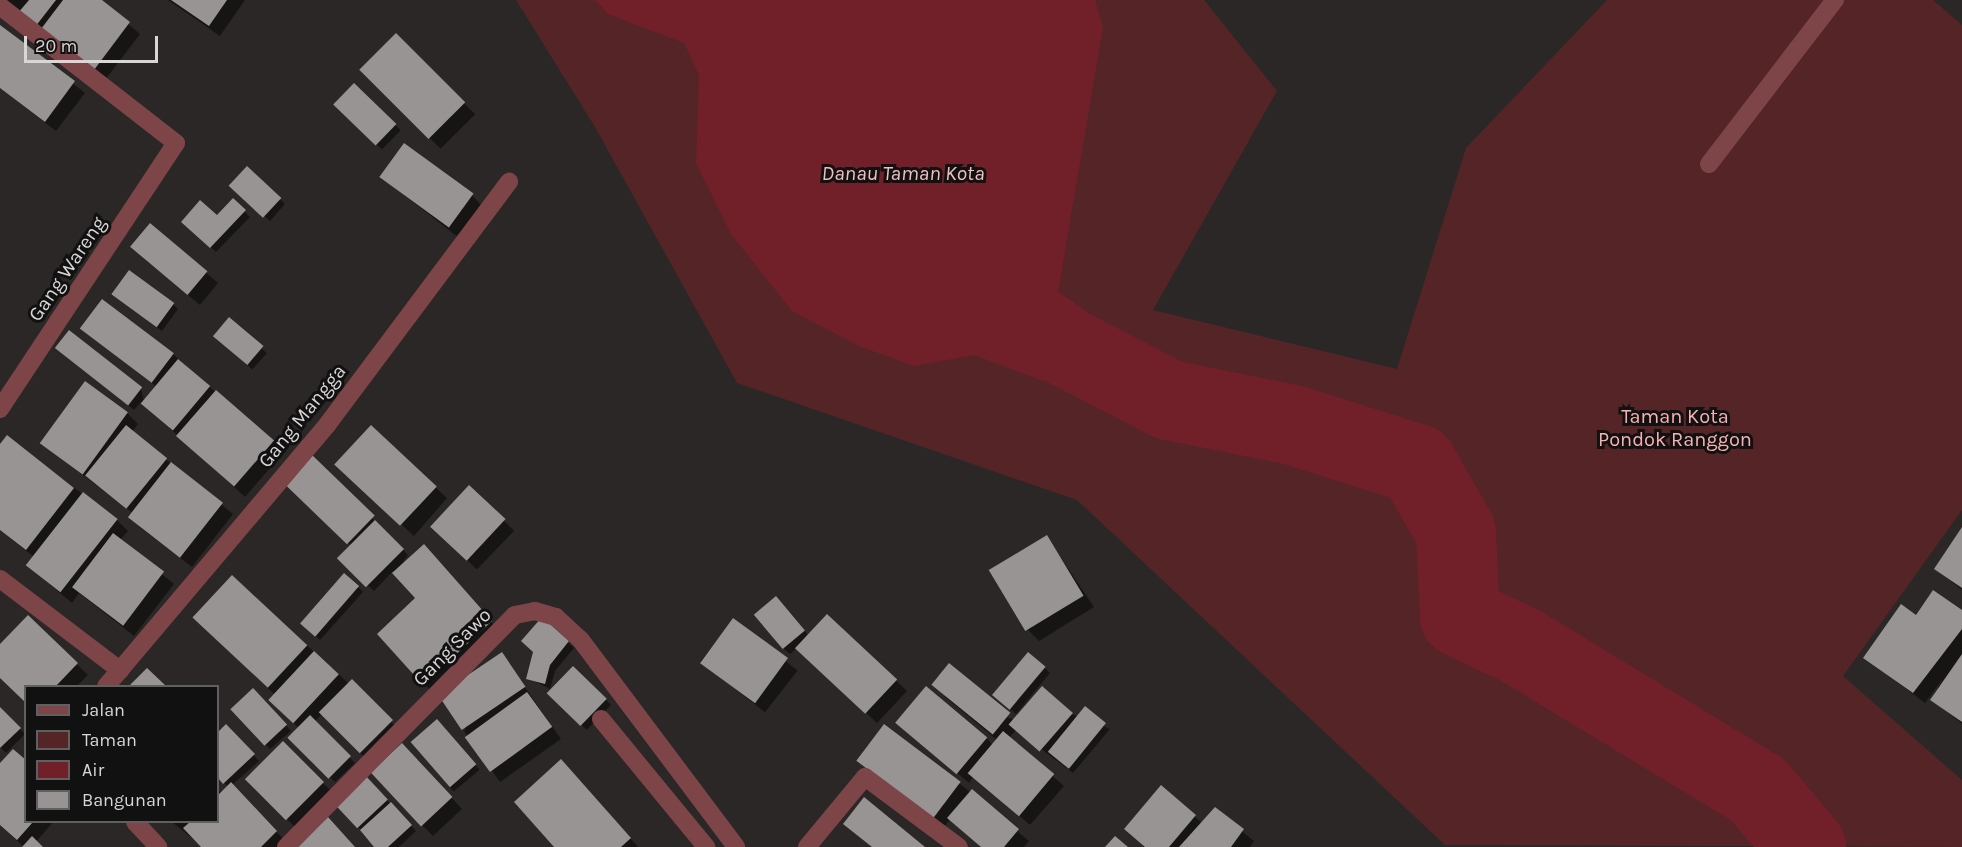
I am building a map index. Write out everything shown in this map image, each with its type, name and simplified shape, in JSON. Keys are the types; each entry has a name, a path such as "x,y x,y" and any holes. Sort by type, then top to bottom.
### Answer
{"street":[{"path":"1709,164 1835,0"},
{"name":"Gang Wareng","path":"0,6 175,139 171,154 0,408"},
{"name":"Gang Mangga","path":"108,685 327,425 510,182"},
{"path":"0,579 120,670"},
{"name":"Gang Sawo","path":"286,847 515,615 535,611 556,617 580,639 736,847"},
{"path":"601,719 706,847"},
{"path":"807,847 865,777 958,847"},
{"path":"136,823 158,847"}],"green space":[{"name":"Taman Kota Pondok Ranggon","path":"516,0 1204,0 1277,91 1153,310 1397,369 1466,148 1607,0 1933,0 1962,25 1962,510 1843,676 1962,780 1962,847 1445,845 1077,500 737,383 595,127"}],"water":[{"name":"Danau Taman Kota","path":"595,0 1095,0 1103,27 1043,381 974,355 914,366 859,346 792,311 731,234 696,163 699,75 684,43 608,14"}],"building":[{"path":"29,0 56,0 35,27 18,13"},
{"path":"63,0 102,0 130,22 94,70 41,29"},
{"path":"171,0 227,0 209,26"},
{"path":"0,25 75,81 45,122 0,88"},
{"path":"396,33 465,102 429,139 359,70"},
{"path":"354,83 396,124 376,146 333,105"},
{"path":"404,143 474,194 449,228 379,177"},
{"path":"247,166 281,198 263,218 229,186"},
{"path":"233,198 246,210 210,248 181,222 200,200 217,215"},
{"path":"150,223 207,271 188,295 130,247"},
{"path":"129,270 174,303 157,327 111,294"},
{"path":"102,299 174,353 152,383 80,329"},
{"path":"229,317 263,346 247,365 213,336"},
{"path":"69,330 142,387 128,405 55,348"},
{"path":"178,359 210,386 173,430 141,403"},
{"path":"85,381 128,412 83,474 40,443"},
{"path":"216,390 274,441 234,487 176,436"},
{"path":"126,425 167,458 126,509 85,476"},
{"path":"371,425 437,486 400,526 334,464"},
{"path":"7,435 74,488 26,550 0,530 0,444"},
{"path":"310,453 375,516 347,544 282,482"},
{"path":"171,462 223,503 180,558 128,517"},
{"path":"469,485 506,519 467,561 430,527"},
{"path":"83,492 118,519 60,592 26,565"},
{"path":"375,520 404,549 366,587 337,558"},
{"path":"1962,527 1962,588 1934,569"},
{"path":"113,533 164,572 123,626 72,587"},
{"path":"1047,535 1084,596 1025,631 989,570"},
{"path":"424,544 492,621 423,685 377,634 415,598 392,573"},
{"path":"344,573 359,586 315,637 300,624"},
{"path":"232,575 307,645 268,688 192,617"},
{"path":"1933,590 1962,610 1962,629 1913,693 1863,658 1901,604 1916,615"},
{"path":"776,596 805,630 783,649 754,615"},
{"path":"827,614 897,679 865,714 795,648"},
{"path":"28,615 78,663 57,685 24,685 24,701 0,678 0,644"},
{"path":"542,617 569,641 550,665 545,684 526,679 533,652 521,641"},
{"path":"733,618 788,658 755,703 700,663"},
{"path":"314,651 339,674 293,723 268,700"},
{"path":"502,652 525,687 462,730 438,695"},
{"path":"1028,652 1046,667 1010,710 992,695"},
{"path":"1962,654 1962,722 1930,700"},
{"path":"949,663 1010,713 993,734 931,685"},
{"path":"573,666 607,699 580,726 547,693"},
{"path":"147,668 165,685 130,685"},
{"path":"352,679 393,720 360,753 319,712"},
{"path":"926,686 987,737 956,774 895,723"},
{"path":"1042,686 1073,713 1039,751 1009,724"},
{"path":"253,688 287,725 264,746 230,709"},
{"path":"527,692 552,727 490,772 465,737"},
{"path":"1085,706 1106,723 1069,769 1048,752"},
{"path":"0,707 21,728 0,748"},
{"path":"310,715 351,756 328,779 287,738"},
{"path":"437,719 476,764 450,787 411,742"},
{"path":"226,724 255,754 223,784 219,779 219,731"},
{"path":"884,724 961,782 933,819 856,761"},
{"path":"1003,731 1054,774 1019,816 968,773"},
{"path":"283,741 324,782 286,820 245,779"},
{"path":"402,743 452,797 421,826 371,772"},
{"path":"13,749 24,758 24,823 32,823 17,840 0,825 0,763"},
{"path":"561,759 631,838 621,847 554,847 514,802"},
{"path":"364,774 388,800 357,828 333,803"},
{"path":"231,782 277,831 261,847 201,847 183,828 189,823 219,823 219,794"},
{"path":"1161,785 1196,815 1169,847 1145,847 1124,829"},
{"path":"972,789 1019,829 1004,847 981,847 947,818"},
{"path":"864,797 925,847 872,847 843,824"},
{"path":"391,802 412,825 388,847 374,847 360,830"},
{"path":"1215,807 1244,829 1231,847 1179,847"},
{"path":"328,817 355,847 296,847"},
{"path":"32,836 43,847 22,847"},
{"path":"1115,836 1128,847 1105,847"}],"waterway":[{"path":"962,271 1067,347 1169,400 1293,425 1417,464 1456,532 1460,617 1521,646 1758,790 1806,847"}]}
